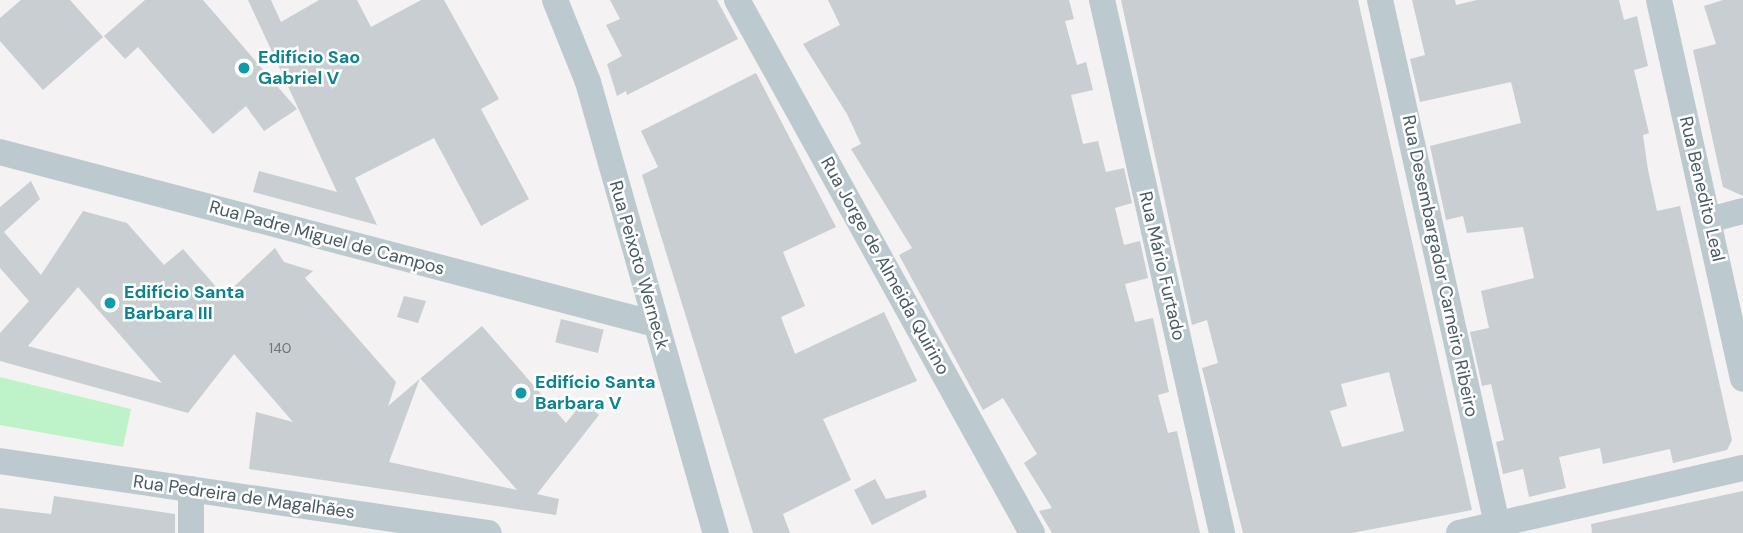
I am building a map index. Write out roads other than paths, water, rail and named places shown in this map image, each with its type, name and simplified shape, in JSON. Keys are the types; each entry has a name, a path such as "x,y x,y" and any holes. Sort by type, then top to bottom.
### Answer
{"street":[{"name":"Rua Peixoto Werneck","path":"555,0 588,82 654,324 716,533"},
{"name":"Rua Jorge de Almeida Quirino","path":"737,0 1031,533"},
{"name":"Rua Mário Furtado","path":"1102,0 1222,533"},
{"name":"Rua Desembargador Carneiro Ribeiro","path":"1380,0 1498,529"},
{"name":"Rua Benedito Leal","path":"1659,0 1743,379"},
{"name":"Rua Padre Miguel de Campos","path":"0,152 654,324"},
{"path":"1709,220 1743,211"},
{"name":"Rua Pedreira de Magalhães","path":"0,461 489,533"},
{"path":"1459,533 1498,529 1743,468"},
{"path":"191,489 191,533"}],"place":[{"name":"Edifício Sao Gabriel V","path":"244,68"},
{"name":"Edifício Santa Barbara III","path":"110,303"},
{"name":"Edifício Santa Barbara V","path":"521,393"}]}
